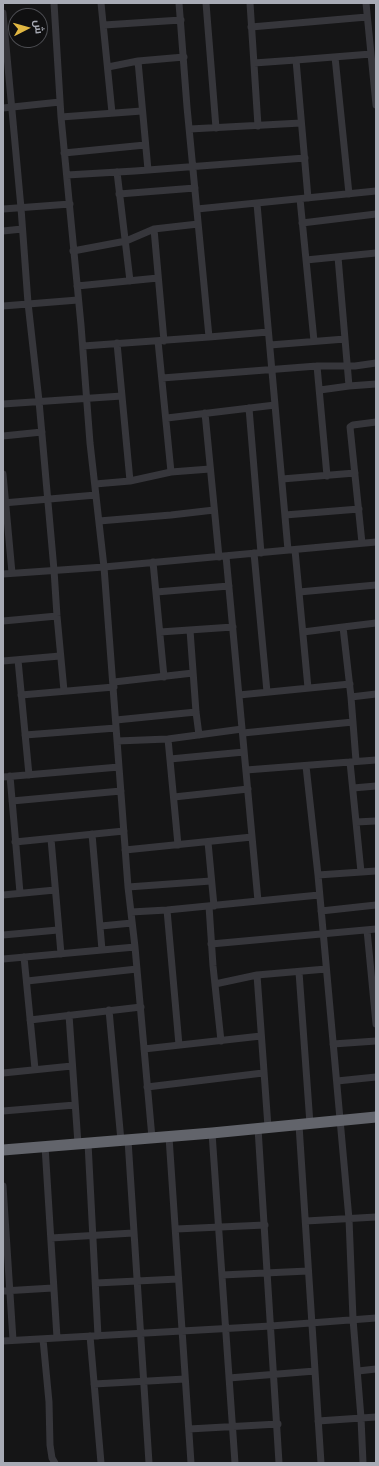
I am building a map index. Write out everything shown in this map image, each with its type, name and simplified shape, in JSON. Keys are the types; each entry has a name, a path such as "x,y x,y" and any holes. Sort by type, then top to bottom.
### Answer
{"highway":[{"path":"3,1150 169,1137 376,1117"}],"street":[{"path":"54,3 64,153 83,346 86,398 104,567 114,684 128,888 135,947 152,1138"},
{"path":"101,3 112,113"},
{"path":"180,3 209,337"},
{"path":"206,3 216,128"},
{"path":"250,3 258,126"},
{"path":"366,3 376,105"},
{"path":"3,13 5,60 12,107 28,303 42,432 64,691"},
{"path":"251,26 368,17"},
{"path":"104,25 181,20"},
{"path":"254,63 371,54"},
{"path":"108,67 138,61 184,57"},
{"path":"335,57 349,194"},
{"path":"296,60 308,198"},
{"path":"138,61 148,170"},
{"path":"3,108 60,102"},
{"path":"61,117 142,111"},
{"path":"190,130 302,123"},
{"path":"64,153 145,145"},
{"path":"67,175 305,158"},
{"path":"117,172 130,281"},
{"path":"119,194 195,188"},
{"path":"197,209 376,191"},
{"path":"300,199 314,341"},
{"path":"3,210 70,204"},
{"path":"257,204 285,515 299,592 308,688"},
{"path":"302,223 376,214"},
{"path":"73,251 126,241 154,229 198,224"},
{"path":"3,231 22,229"},
{"path":"154,229 158,278 162,378 171,472"},
{"path":"306,260 376,253"},
{"path":"338,257 349,386"},
{"path":"77,286 158,278"},
{"path":"3,306 78,300"},
{"path":"83,346 268,332"},
{"path":"270,345 345,339"},
{"path":"117,343 130,481"},
{"path":"162,378 376,363"},
{"path":"317,366 328,476"},
{"path":"320,390 376,384"},
{"path":"3,404 122,396"},
{"path":"167,418 275,405"},
{"path":"249,408 258,553 261,642 267,692"},
{"path":"205,413 214,510 229,586 258,901"},
{"path":"362,544 350,427 353,425 376,422"},
{"path":"3,436 42,432"},
{"path":"95,484 130,481 171,472 210,469"},
{"path":"282,479 355,473"},
{"path":"3,474 4,503 12,573"},
{"path":"4,503 96,494"},
{"path":"285,515 359,509"},
{"path":"99,521 214,510"},
{"path":"3,574 104,567 376,542"},
{"path":"152,562 164,677"},
{"path":"299,592 376,585"},
{"path":"156,592 229,586"},
{"path":"3,621 57,616"},
{"path":"303,632 376,623"},
{"path":"160,632 233,627"},
{"path":"343,627 353,722 353,788 361,872"},
{"path":"190,630 199,735"},
{"path":"3,661 60,656"},
{"path":"18,660 29,775"},
{"path":"21,696 193,674"},
{"path":"239,695 350,684"},
{"path":"351,697 376,694"},
{"path":"116,720 196,712"},
{"path":"117,742 168,739 353,722"},
{"path":"25,735 116,728"},
{"path":"168,739 178,845"},
{"path":"170,759 244,752"},
{"path":"246,770 376,760"},
{"path":"306,766 318,875 337,1081 348,1219 363,1463"},
{"path":"20,893 12,801 6,776 119,767"},
{"path":"353,788 376,786"},
{"path":"174,797 248,789"},
{"path":"12,801 121,791"},
{"path":"356,822 376,821"},
{"path":"15,842 124,831"},
{"path":"92,834 102,950"},
{"path":"126,850 252,837"},
{"path":"51,839 61,954"},
{"path":"208,842 212,906 211,944 221,1041"},
{"path":"318,875 376,871"},
{"path":"128,888 211,881"},
{"path":"3,895 56,890"},
{"path":"131,912 212,906 319,895"},
{"path":"321,911 376,905"},
{"path":"167,910 179,1045"},
{"path":"101,926 132,923"},
{"path":"211,944 376,929"},
{"path":"3,935 58,930"},
{"path":"367,930 372,956 376,1024"},
{"path":"3,959 135,947"},
{"path":"24,957 35,1070"},
{"path":"27,981 137,969"},
{"path":"214,984 257,975 326,969"},
{"path":"299,972 310,1124"},
{"path":"257,975 263,1073 265,1225 280,1463"},
{"path":"30,1020 140,1007"},
{"path":"109,1010 133,1234 149,1463"},
{"path":"68,1015 75,1105 83,1144 92,1236 98,1336"},
{"path":"144,1049 261,1036"},
{"path":"333,1044 376,1040"},
{"path":"3,1073 72,1066"},
{"path":"147,1087 263,1073"},
{"path":"337,1081 376,1077"},
{"path":"3,1111 75,1105"},
{"path":"299,1125 321,1463"},
{"path":"212,1133 235,1463"},
{"path":"169,1137 192,1463"},
{"path":"44,1146 57,1338"},
{"path":"3,1186 6,1291 13,1340"},
{"path":"306,1221 376,1217"},
{"path":"176,1229 265,1225"},
{"path":"50,1238 133,1234"},
{"path":"222,1275 308,1272"},
{"path":"96,1283 178,1279"},
{"path":"6,1291 53,1288"},
{"path":"3,1341 271,1326 376,1318"},
{"path":"90,1336 101,1463"},
{"path":"43,1339 52,1458 55,1463"},
{"path":"358,1371 376,1369"},
{"path":"229,1378 315,1371"},
{"path":"94,1384 185,1379"},
{"path":"318,1420 376,1417"},
{"path":"189,1429 278,1424"}]}
